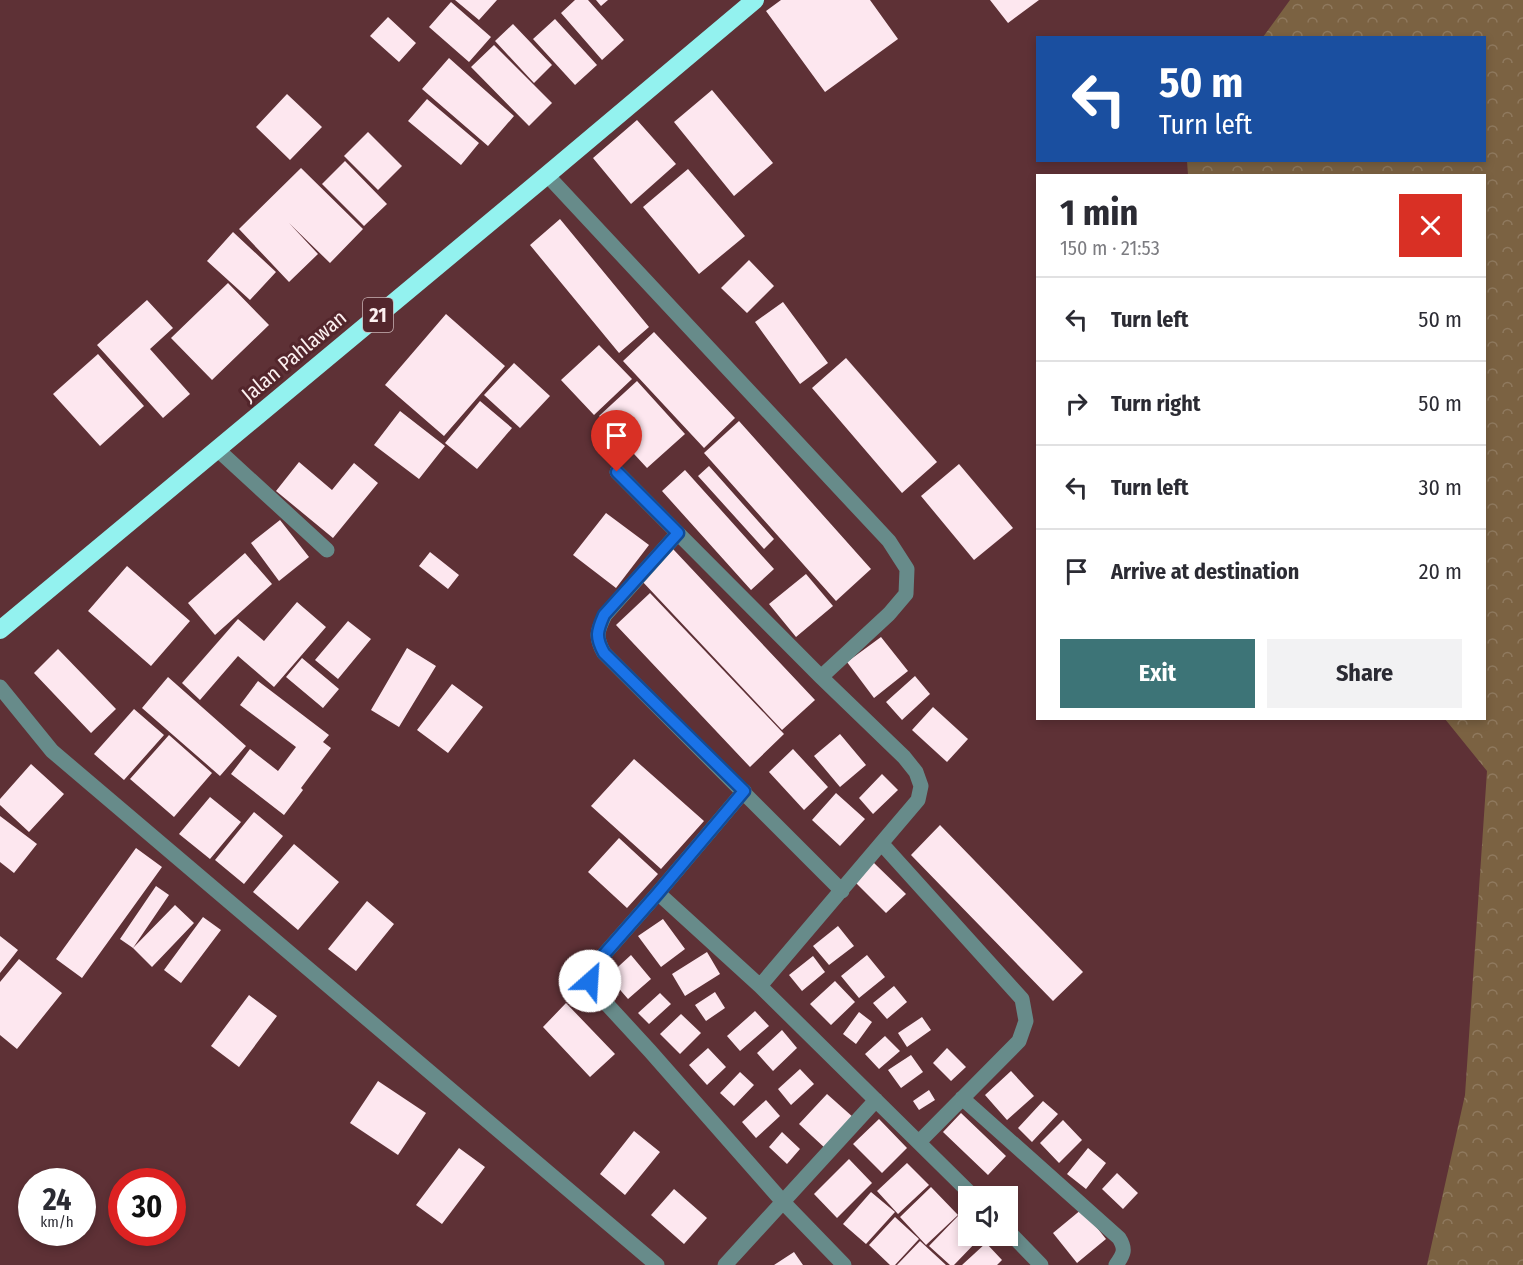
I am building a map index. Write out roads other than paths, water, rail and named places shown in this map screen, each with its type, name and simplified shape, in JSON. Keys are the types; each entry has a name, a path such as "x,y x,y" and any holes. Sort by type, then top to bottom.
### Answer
{"highway":[{"name":"Jalan Pahlawan","path":"0,630 755,0"}],"street":[{"path":"547,175 890,540 907,569 906,594 889,614 821,677"},
{"path":"217,449 327,550"},
{"path":"617,472 904,757 916,772 921,786 918,800 760,986"},
{"path":"678,533 604,615 598,628 597,641 604,653 842,891"},
{"path":"0,687 52,751 657,1265"},
{"path":"744,791 593,967 590,981 592,988 783,1202 843,1265"},
{"path":"882,844 1022,999 1026,1022 1019,1041 919,1142"},
{"path":"658,893 760,986 963,1186"},
{"path":"962,1098 1119,1238 1124,1252 1116,1265"},
{"path":"725,1265 876,1100"},
{"path":"1018,1241 1041,1265"}]}
